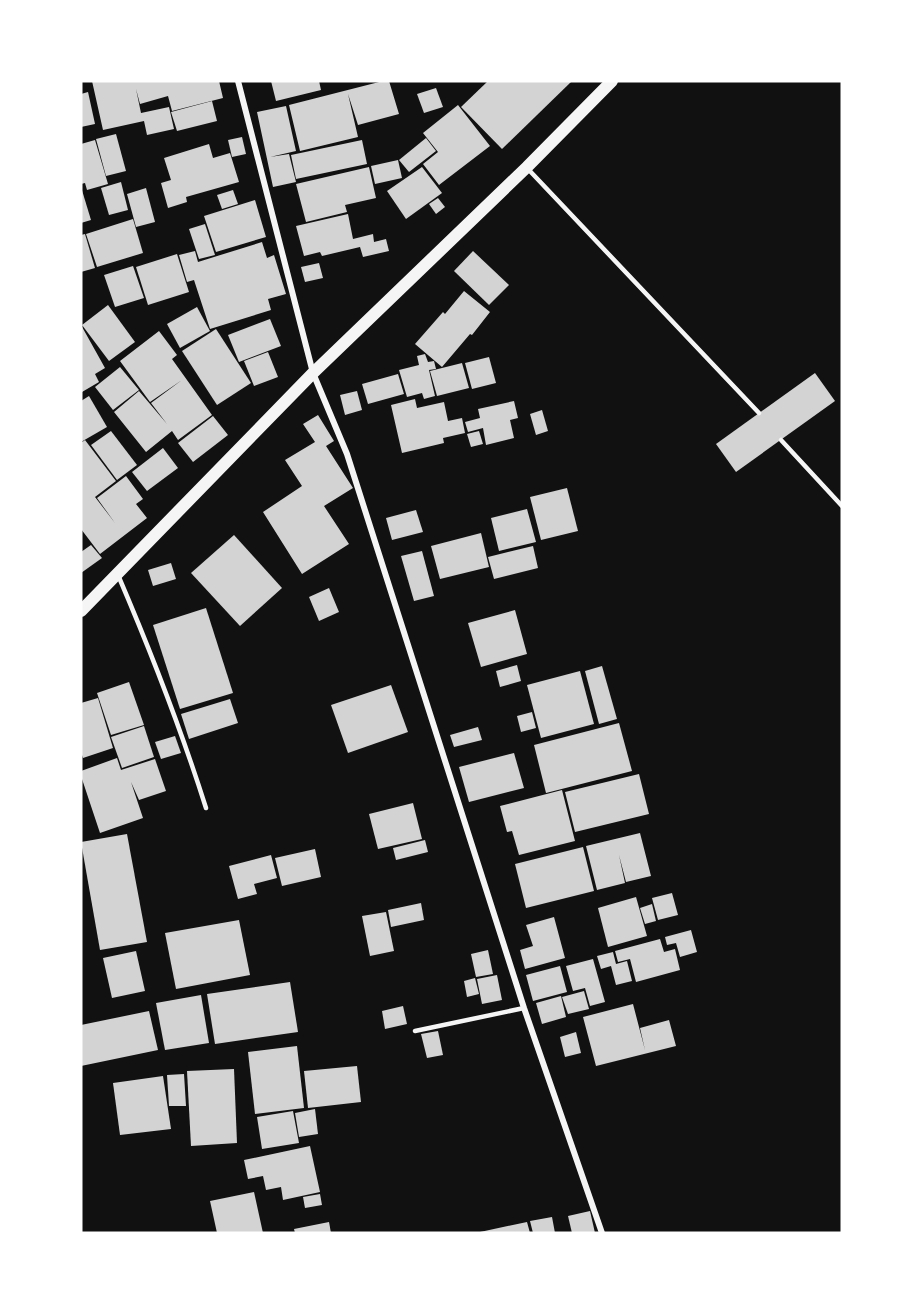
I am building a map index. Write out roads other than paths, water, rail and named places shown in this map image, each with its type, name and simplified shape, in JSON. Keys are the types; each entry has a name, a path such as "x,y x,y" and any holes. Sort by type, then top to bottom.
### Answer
{"main road":[{"path":"81,611 313,373 612,81"}],"street":[{"path":"238,81 313,373 347,454 524,1008 602,1233"}],"lane":[{"path":"526,166 759,414"},
{"path":"781,440 842,506"},
{"path":"117,573 181,730 206,808"},
{"path":"415,1031 524,1008"}]}
